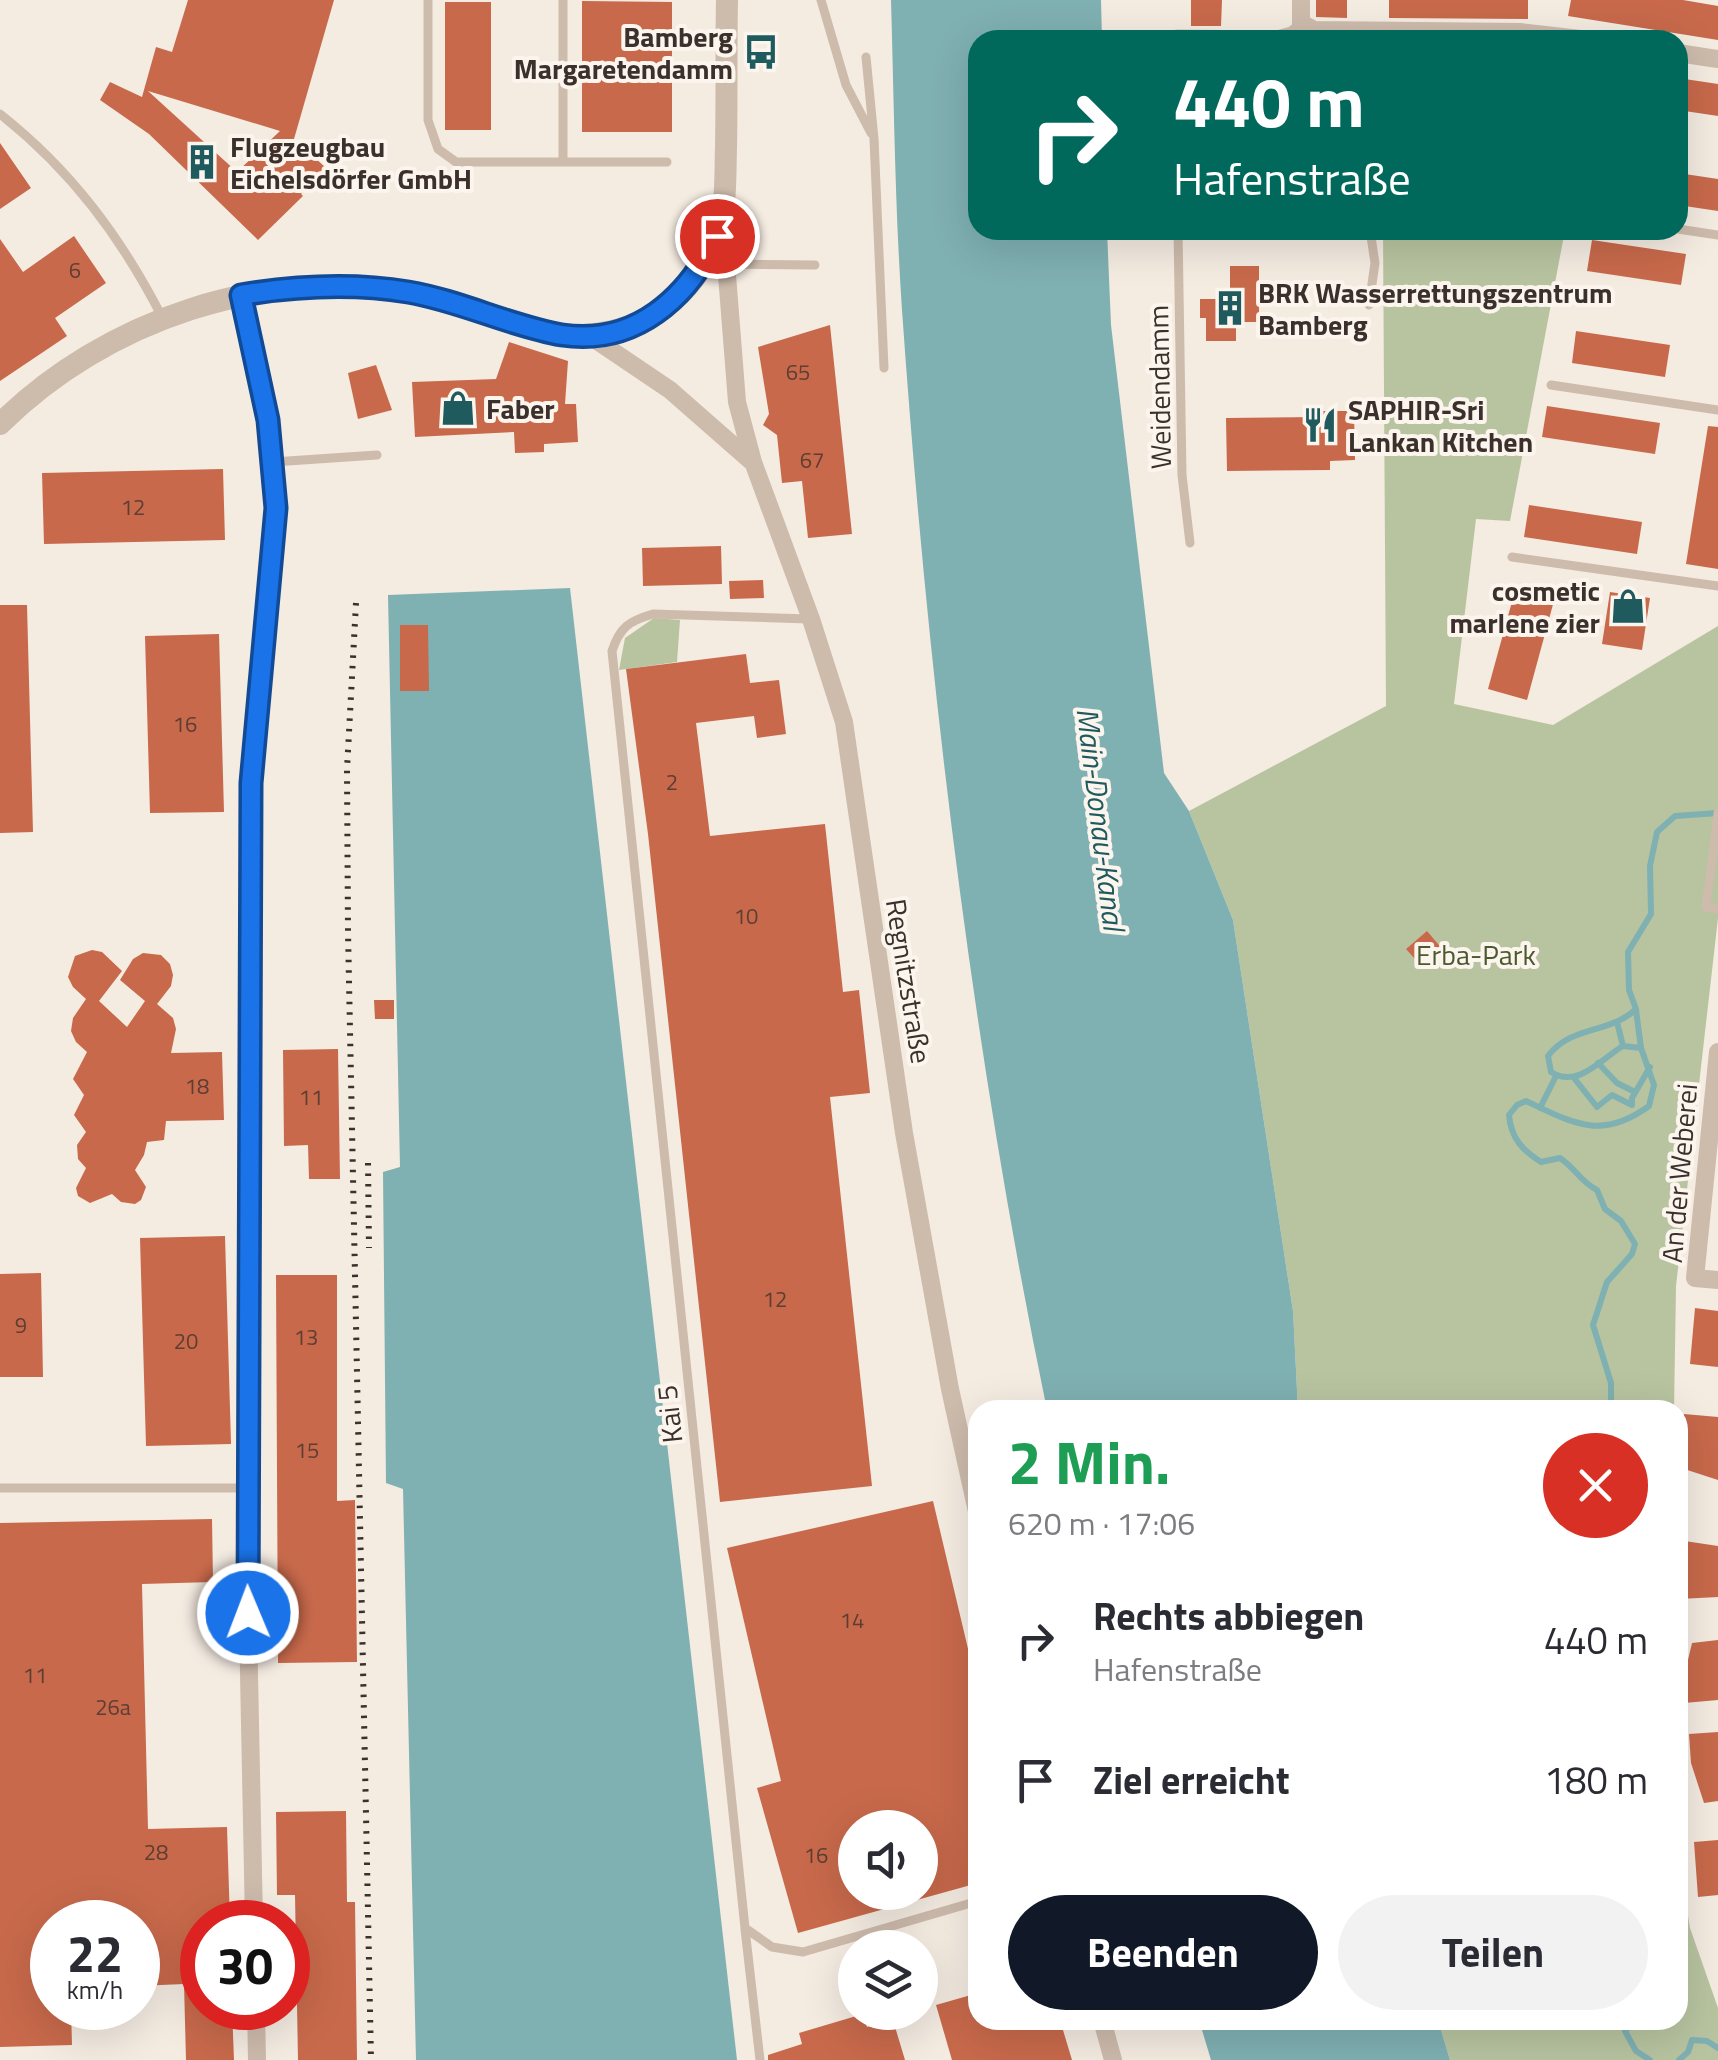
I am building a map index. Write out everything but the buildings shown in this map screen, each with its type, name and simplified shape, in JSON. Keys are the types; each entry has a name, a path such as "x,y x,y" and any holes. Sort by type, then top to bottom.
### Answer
{"street":[{"path":"0,424 69,366 164,320 241,295 271,290 360,286 410,292 544,331 590,336 642,323 662,311 688,286 717,236 725,184 727,0"},
{"path":"1301,0 1300,23 1314,30"},
{"path":"1688,54 1718,59"},
{"name":"Regnitzstraße","path":"717,236 725,264 736,402 753,462 844,722 904,1133 968,1471"},
{"path":"241,295 268,420 276,508 251,783 247,1488 254,1900"},
{"name":"Regnitzstraße","path":"590,336 670,390 753,462"},
{"name":"An der Weberei","path":"1718,1052 1694,1278 1718,1280"},
{"path":"256,2030 257,2060"},
{"path":"1105,2030 1113,2060"}],"lane":[{"path":"428,0 428,120 438,149 456,162 667,162"},
{"path":"563,0 563,162"},
{"path":"820,0 846,85 874,139"},
{"path":"1292,30 1300,23"},
{"path":"866,57 874,139 884,368"},
{"path":"0,114 24,133 100,212 164,320"},
{"path":"1688,230 1718,235"},
{"name":"Weidendamm","path":"1178,240 1182,475 1190,543"},
{"path":"1369,305 1375,263 1372,240"},
{"path":"725,264 815,266"},
{"path":"1551,385 1718,410"},
{"path":"273,462 377,455"},
{"path":"1512,557 1718,586"},
{"name":"Kai 5","path":"760,2060 612,650 619,630 632,620 653,614 811,620"},
{"path":"1718,813 1706,907 1718,909"},
{"path":"0,1488 247,1488"},
{"path":"744,1928 772,1947 804,1952 968,1904"}],"green space":[{"name":"Erba-Park","path":"1383,240 1563,240 1510,521 1476,519 1454,704 1553,725 1718,626 1718,918 1676,1286 1674,1400 1297,1400 1293,1311 1233,920 1189,811 1386,706"},
{"path":"654,618 680,620 677,662 619,670 625,638"},
{"path":"1688,1916 1718,2008 1718,2060 1450,2060 1441,2030 1688,2030"}],"water":[{"name":"Main-Donau-Kanal","path":"891,0 1101,0 1102,30 968,30 968,240 1107,240 1111,325 1164,773 1189,811 1233,920 1293,1311 1297,1400 1045,1400 996,1137 956,862 925,586 896,194"},
{"path":"570,588 737,2060 416,2060 403,1489 386,1483 383,1172 400,1167 388,595"},
{"path":"1202,2030 1441,2030 1450,2060 1211,2060"}],"waterway":[{"path":"1611,1400 1611,1383 1593,1325 1607,1282 1632,1254 1635,1244 1621,1221 1605,1209 1597,1190 1565,1162 1560,1158 1541,1162 1523,1148 1512,1130 1509,1115 1526,1101 1558,1116 1601,1126 1632,1117 1649,1106 1654,1085 1641,1048 1623,1046 1589,1070 1571,1077 1551,1072 1548,1056 1568,1039 1615,1023 1636,1009 1629,990 1628,952 1651,914 1650,866 1657,832 1675,816 1718,813"},
{"path":"1636,1010 1641,1048"},
{"path":"1617,1022 1623,1046"},
{"path":"1598,1063 1617,1083 1635,1092"},
{"path":"1632,1105 1650,1067"},
{"path":"1540,1108 1556,1076"},
{"path":"1574,1078 1597,1107 1612,1095 1632,1105"},
{"path":"1626,2030 1636,2051 1650,2060"},
{"path":"1679,2060 1688,2052 1692,2040 1707,2041 1718,2048"}],"railway":[{"path":"356,603 347,769 348,932 371,2060"},
{"path":"368,1163 369,1248"}],"place":[{"name":"Bamberg Margaretendamm","path":"761,52"},
{"name":"Flugzeugbau Eichelsdörfer GmbH","path":"202,162"},
{"name":"BRK Wasserrettungszentrum Bamberg","path":"1230,308"},
{"name":"Faber","path":"458,408"},
{"name":"SAPHIR-Sri Lankan Kitchen","path":"1320,425"},
{"name":"cosmetic marlene zier","path":"1628,606"}],"route":[{"path":"248,1613 251,783 276,508 268,420 241,295 360,286 410,292 464,305 544,331 590,336 642,323 662,311 688,286 717,236"}]}
